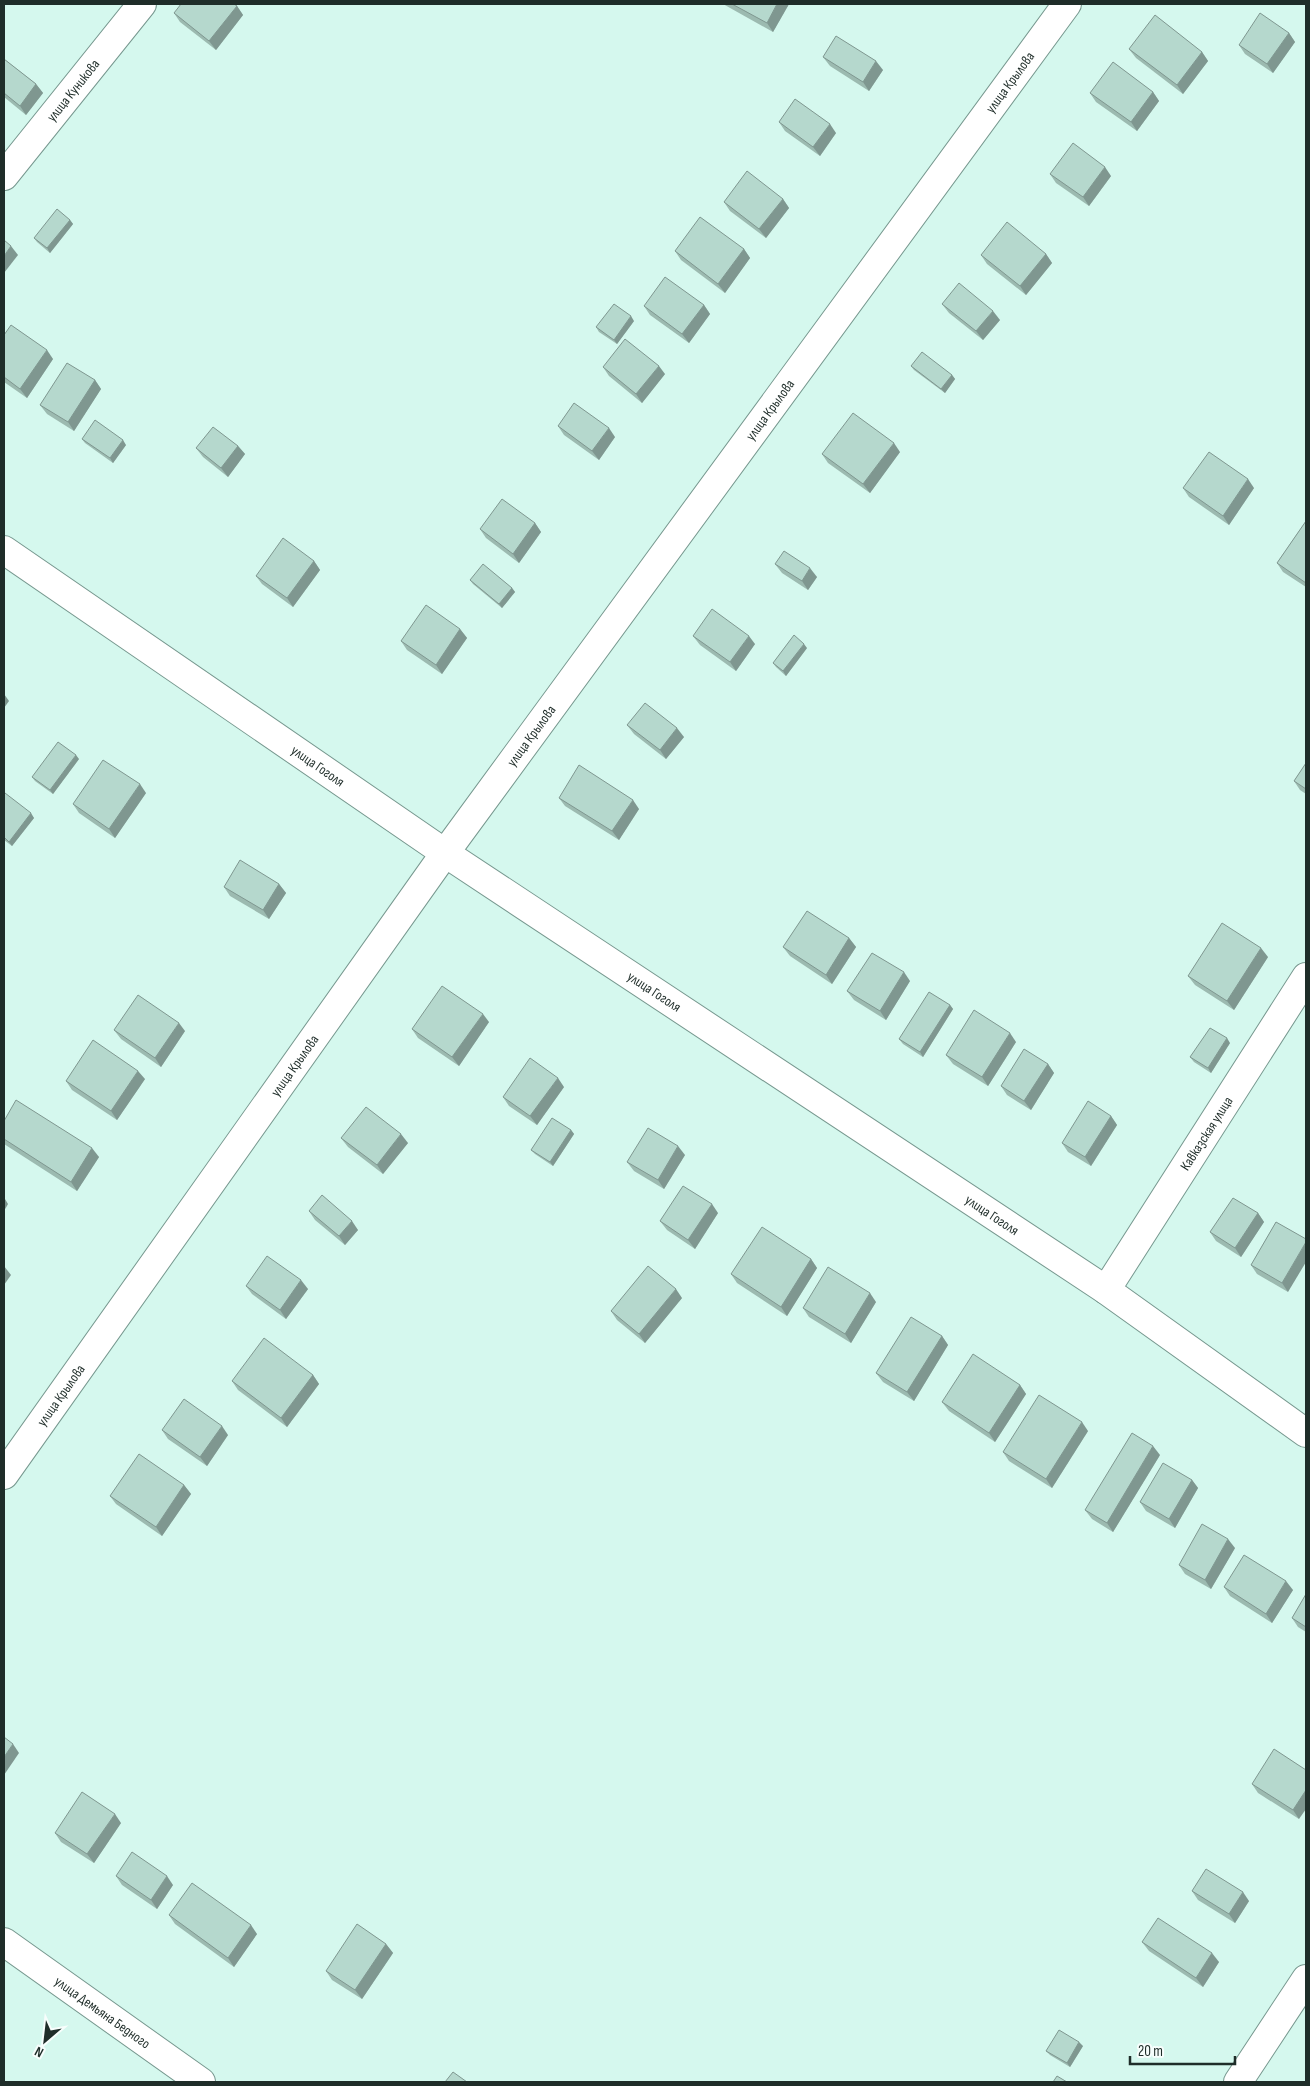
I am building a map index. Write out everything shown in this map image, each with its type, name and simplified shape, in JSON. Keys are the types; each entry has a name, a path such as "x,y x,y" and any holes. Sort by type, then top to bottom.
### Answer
{"street":[{"name":"улица Куникова","path":"4,176 142,4"},
{"name":"улица Крылова","path":"4,1475 445,853 1067,4"},
{"name":"улица Гоголя","path":"4,550 445,853 1106,1290 1306,1433"},
{"name":"Кавказская улица","path":"1106,1290 1306,977"},
{"name":"улица Демьяна Бедного","path":"4,1942 202,2082"},
{"path":"1238,2082 1306,1979"}],"building":[{"path":"181,4 234,4 237,6 209,41 174,13"},
{"path":"732,4 777,4 767,23"},
{"path":"1260,13 1289,33 1267,64 1239,45"},
{"path":"1155,15 1202,52 1177,85 1129,49"},
{"path":"836,36 876,61 863,82 823,57"},
{"path":"4,59 36,84 20,106 4,93"},
{"path":"1113,62 1153,92 1131,122 1090,93"},
{"path":"795,99 830,124 813,147 779,122"},
{"path":"1073,143 1105,167 1083,197 1050,174"},
{"path":"747,171 783,199 759,229 724,202"},
{"path":"57,209 70,220 47,248 34,238"},
{"path":"700,217 744,249 718,284 675,251"},
{"path":"1007,222 1046,254 1020,286 981,255"},
{"path":"4,240 11,246 4,256"},
{"path":"665,277 704,305 682,334 644,306"},
{"path":"959,283 993,311 976,331 942,304"},
{"path":"614,304 631,316 614,340 596,327"},
{"path":"11,325 47,350 20,389 4,377 4,335"},
{"path":"625,339 659,366 636,394 603,367"},
{"path":"922,352 952,375 941,389 911,366"},
{"path":"67,363 95,380 68,422 40,405"},
{"path":"574,403 609,428 592,451 558,426"},
{"path":"853,413 894,443 863,484 822,454"},
{"path":"95,420 123,440 110,458 82,439"},
{"path":"213,427 238,446 221,468 196,448"},
{"path":"1209,452 1248,479 1223,516 1183,488"},
{"path":"502,499 535,523 513,554 480,529"},
{"path":"1306,521 1306,583 1277,563"},
{"path":"283,538 314,561 287,598 256,576"},
{"path":"784,551 810,568 802,581 775,564"},
{"path":"483,564 512,588 499,604 470,580"},
{"path":"426,605 460,629 436,665 401,641"},
{"path":"712,609 749,636 730,662 693,636"},
{"path":"794,635 804,644 783,671 773,663"},
{"path":"645,703 677,728 660,750 627,725"},
{"path":"58,742 76,755 50,790 32,777"},
{"path":"103,760 140,784 109,829 73,804"},
{"path":"1306,763 1306,789 1294,781"},
{"path":"579,765 633,800 612,831 559,798"},
{"path":"5,793 31,813 9,842 4,837"},
{"path":"240,860 279,884 263,910 224,887"},
{"path":"807,911 849,938 826,975 783,947"},
{"path":"1222,923 1261,948 1227,1001 1188,976"},
{"path":"872,953 904,972 880,1011 847,991"},
{"path":"442,986 483,1014 452,1057 412,1029"},
{"path":"929,992 950,1005 920,1052 899,1039"},
{"path":"138,995 179,1023 155,1058 114,1030"},
{"path":"974,1010 1010,1033 982,1077 946,1055"},
{"path":"1210,1028 1227,1038 1208,1068 1190,1057"},
{"path":"93,1040 138,1071 111,1111 66,1081"},
{"path":"1024,1049 1048,1064 1024,1101 1001,1086"},
{"path":"530,1058 558,1078 530,1116 503,1097"},
{"path":"16,1100 92,1148 71,1182 4,1139 4,1121"},
{"path":"1088,1101 1111,1116 1085,1157 1062,1143"},
{"path":"366,1107 401,1134 377,1165 341,1138"},
{"path":"552,1118 571,1130 550,1162 531,1150"},
{"path":"648,1128 678,1146 658,1180 627,1162"},
{"path":"683,1186 712,1204 688,1240 660,1221"},
{"path":"322,1195 352,1221 339,1236 309,1211"},
{"path":"1233,1198 1258,1213 1235,1248 1210,1232"},
{"path":"1276,1222 1306,1239 1282,1283 1251,1265"},
{"path":"762,1227 811,1259 781,1307 731,1274"},
{"path":"267,1256 301,1280 280,1310 246,1286"},
{"path":"648,1266 676,1289 639,1334 611,1311"},
{"path":"828,1267 870,1293 845,1334 803,1308"},
{"path":"911,1317 942,1336 907,1392 876,1373"},
{"path":"264,1338 313,1375 281,1418 232,1381"},
{"path":"973,1354 1020,1385 989,1433 942,1402"},
{"path":"1039,1395 1082,1422 1046,1479 1003,1452"},
{"path":"184,1399 222,1426 200,1457 162,1430"},
{"path":"1132,1433 1153,1446 1107,1523 1085,1510"},
{"path":"139,1454 184,1485 156,1527 110,1496"},
{"path":"1163,1463 1192,1480 1169,1519 1140,1502"},
{"path":"1202,1524 1228,1539 1205,1580 1179,1565"},
{"path":"1244,1555 1286,1581 1266,1614 1224,1587"},
{"path":"1306,1594 1306,1627 1292,1618"},
{"path":"4,1737 13,1744 4,1757"},
{"path":"1274,1749 1306,1770 1306,1790 1293,1810 1252,1784"},
{"path":"82,1792 115,1814 87,1854 55,1833"},
{"path":"132,1852 167,1876 151,1900 116,1876"},
{"path":"1206,1869 1243,1892 1229,1914 1192,1891"},
{"path":"192,1883 251,1925 228,1958 169,1915"},
{"path":"1158,1918 1212,1953 1196,1978 1142,1942"},
{"path":"357,1924 386,1944 355,1990 326,1971"},
{"path":"1059,2030 1079,2042 1067,2063 1046,2051"},
{"path":"453,2072 467,2082 445,2082"},
{"path":"1057,2076 1067,2082 1053,2082"}]}
